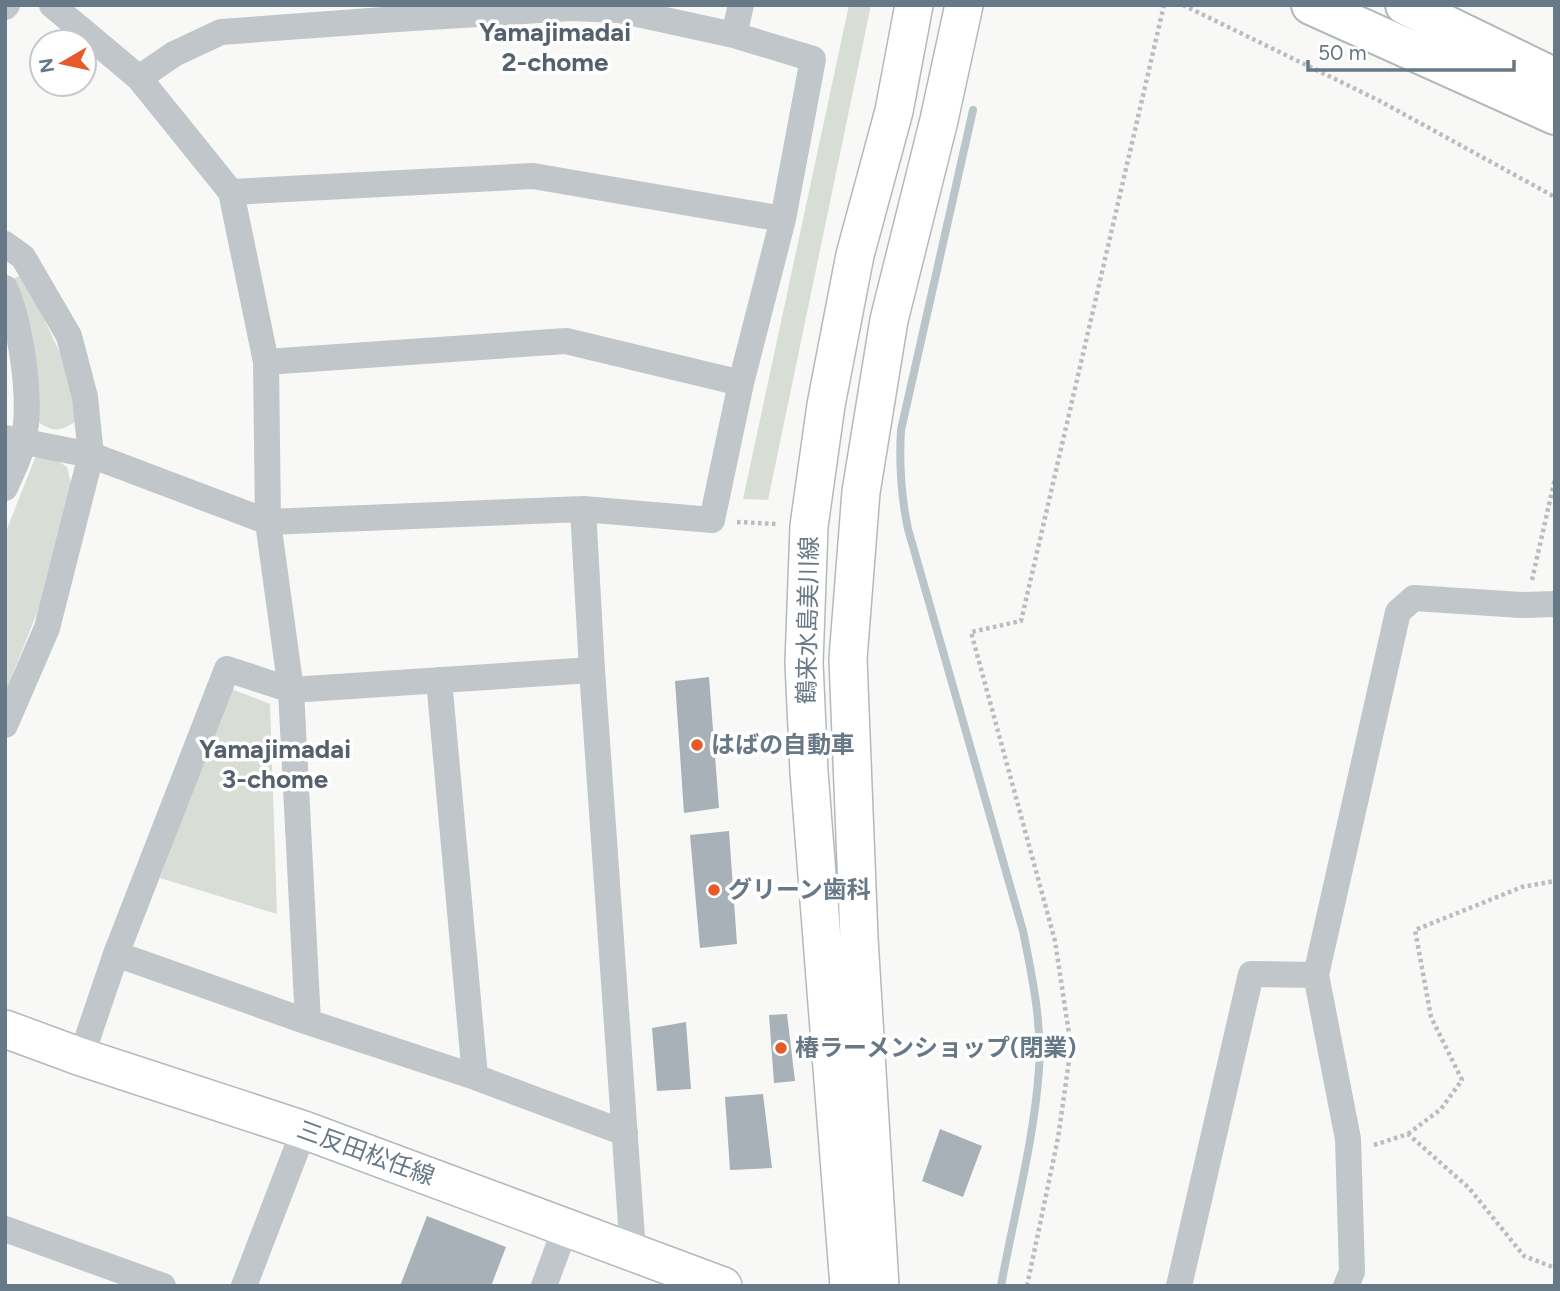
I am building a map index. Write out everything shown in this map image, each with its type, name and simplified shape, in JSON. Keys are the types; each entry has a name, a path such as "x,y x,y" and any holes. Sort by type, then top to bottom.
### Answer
{"main road":[{"name":"鶴来水島美川線","path":"849,1286 809,772 804,663 809,526 826,405 855,255 894,111 914,5"},
{"name":"鶴来水島美川線","path":"880,1286 859,938 848,659 861,492 890,320 964,5"},
{"path":"1311,5 1555,115"},
{"path":"1405,5 1555,78"},
{"name":"三反田松任線","path":"5,1029 81,1057 304,1130 723,1286"}],"street":[{"path":"52,5 139,78 231,192 266,362 268,522 291,690 308,1022"},
{"path":"734,35 741,5"},
{"path":"15,440 90,455 268,522 583,509 712,520 741,383 783,219 813,59 734,35 619,10 571,8 221,32 174,54 139,78"},
{"path":"231,192 533,176 783,219"},
{"path":"5,243 23,257 69,336 85,397 90,455 47,628 5,725"},
{"path":"5,288 15,309 24,363 26,398 5,488"},
{"path":"266,362 566,341 741,383"},
{"path":"583,509 633,1252"},
{"path":"1346,1286 1352,1272 1348,1139 1316,975 1398,612 1414,598 1527,605 1555,604"},
{"path":"81,1057 116,954 227,668 291,690 592,670"},
{"path":"439,680 475,1077"},
{"path":"116,954 475,1077 625,1133"},
{"path":"1180,1286 1251,974 1316,975"},
{"path":"244,1286 304,1130"},
{"path":"544,1286 566,1226"},
{"path":"5,1229 163,1286"}],"path":[{"path":"1027,1286 1058,1138 1070,1047 1055,941 971,632 1021,621 1164,5"},
{"path":"1183,5 1378,100 1555,197"},
{"path":"1527,605 1555,478"},
{"path":"712,520 809,526"},
{"path":"1348,1139 1362,1149 1408,1134 1441,1108 1462,1080 1431,1017 1415,930 1522,887 1555,881"},
{"path":"1408,1134 1469,1188 1524,1256 1555,1268"}],"shaded area":[{"path":"849,5 871,5 768,500 743,499"},
{"path":"23,275 64,361 77,421 62,429 49,428 38,422 38,379 32,333 14,278"},
{"path":"49,455 67,467 73,492 59,558 5,693 5,534 35,458"},
{"path":"229,688 270,704 277,914 160,878"}],"building":[{"name":"はばの自動車","path":"709,677 719,808 684,813 675,681"},
{"name":"グリーン歯科","path":"729,831 737,944 700,948 690,835"},
{"name":"椿ラーメンショップ(閉業)","path":"787,1014 795,1081 774,1083 769,1015"},
{"path":"686,1022 691,1089 657,1091 652,1028"},
{"path":"763,1094 772,1168 730,1170 725,1097"},
{"path":"940,1129 982,1146 963,1197 922,1181"},
{"path":"427,1216 506,1247 491,1286 400,1286"}],"waterway":[{"path":"973,110 901,430 900,468 908,529 1023,931 1036,999 1040,1052 1036,1096 1001,1286"}],"place":[{"name":"はばの自動車","path":"697,745"},
{"name":"グリーン歯科","path":"714,890"},
{"name":"椿ラーメンショップ(閉業)","path":"781,1048"}],"district":[{"name":"Yamajimadai 2-chome","path":"555,47"},
{"name":"Yamajimadai 3-chome","path":"275,764"}]}
